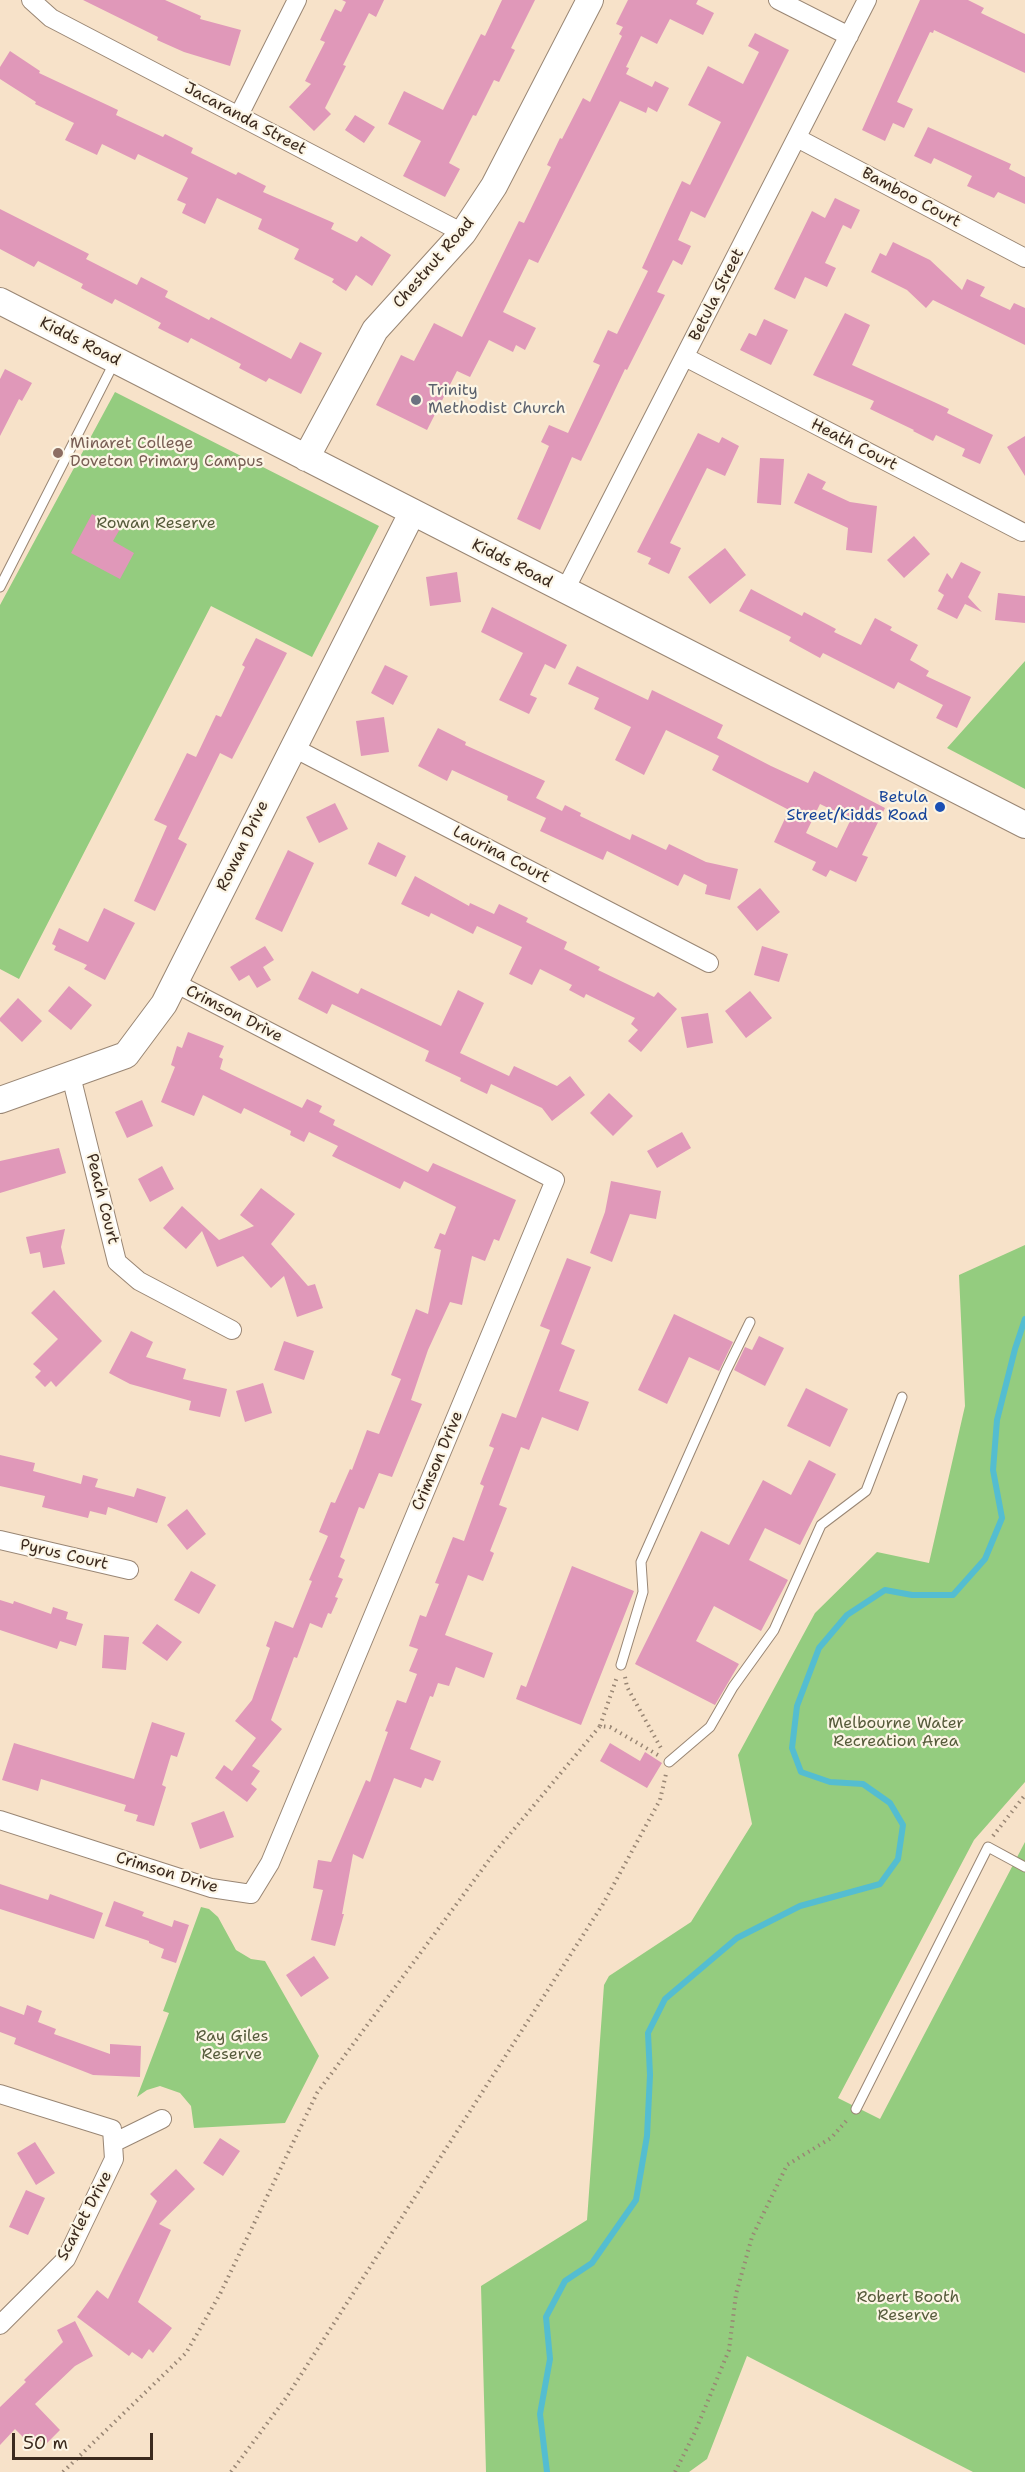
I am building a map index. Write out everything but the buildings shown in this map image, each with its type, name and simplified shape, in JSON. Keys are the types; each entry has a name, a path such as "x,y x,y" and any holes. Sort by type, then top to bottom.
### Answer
{"street":[{"name":"Jacaranda Street","path":"31,0 51,18 463,233"},
{"path":"239,115 297,0"},
{"name":"Chestnut Road","path":"306,458 375,330 463,233 494,186 590,0"},
{"path":"778,0 849,36"},
{"name":"Betula Street","path":"566,590 867,0"},
{"name":"Bamboo Court","path":"797,138 1025,258"},
{"name":"Kidds Road","path":"0,302 1025,825"},
{"name":"Heath Court","path":"685,357 1022,532"},
{"name":"Rowan Drive","path":"0,1100 126,1055 164,1004 412,513"},
{"name":"Laurina Court","path":"292,747 710,963"},
{"name":"Crimson Drive","path":"0,1820 212,1888 251,1894 270,1863 555,1180 175,983"},
{"name":"Peach Court","path":"71,1076 117,1262 139,1281 232,1330"},
{"name":"Pyrus Court","path":"0,1540 129,1570"},
{"path":"0,2094 112,2129 113,2143 162,2119"},
{"name":"Scarlet Drive","path":"0,2325 66,2259 114,2159 113,2143"}],"lane":[{"path":"0,587 115,360"},
{"path":"621,1665 643,1592 641,1562 750,1322"},
{"path":"669,1761 710,1727 733,1687 774,1630 821,1525 866,1491 902,1397"},
{"path":"856,2109 987,1847 1025,1867"}],"path":[{"path":"63,2472 186,2353 220,2294 317,2093 495,1852 600,1726 621,1665"},
{"path":"231,2472 286,2398 603,1904 660,1800 669,1761 627,1687 621,1665"},
{"path":"600,1726 610,1727 669,1761"},
{"path":"987,1847 995,1833 1025,1795"},
{"path":"675,2472 695,2432 729,2350 735,2294 753,2237 787,2165 831,2138 856,2109"}],"green space":[{"name":"Rowan Reserve","path":"115,392 379,526 312,657 211,606 19,979 0,969 0,605"},
{"path":"1025,661 1025,789 947,748"},
{"name":"Melbourne Water Recreation Area","path":"1025,1245 1025,1782 974,1840 838,2098 880,2119 1025,1842 1025,2472 973,2472 747,2356 707,2459 689,2472 486,2472 481,2286 587,2220 604,1985 609,1976 691,1922 752,1824 738,1755 815,1613 877,1552 929,1563 965,1406 959,1275"},
{"name":"Ray Giles Reserve","path":"201,1907 209,1909 218,1917 236,1950 251,1959 265,1961 319,2056 285,2123 194,2128 191,2106 180,2093 160,2086 147,2090 137,2097 169,2013 163,2011"}],"waterway":[{"path":"547,2472 540,2414 550,2359 546,2317 565,2281 592,2263 636,2200 647,2136 650,2075 648,2033 665,1999 737,1938 800,1906 880,1884 898,1859 903,1825 890,1803 863,1784 830,1782 801,1772 792,1748 797,1706 819,1648 847,1615 885,1590 912,1595 953,1595 985,1559 1002,1518 993,1470 997,1420 1025,1319"}],"place":[{"name":"Trinity Methodist Church","path":"416,400"},
{"name":"Minaret College Doveton Primary Campus","path":"58,453"},
{"name":"Betula Street/Kidds Road","path":"940,807"}],"park label":[{"name":"Robert Booth Reserve","path":"908,2307"}]}
